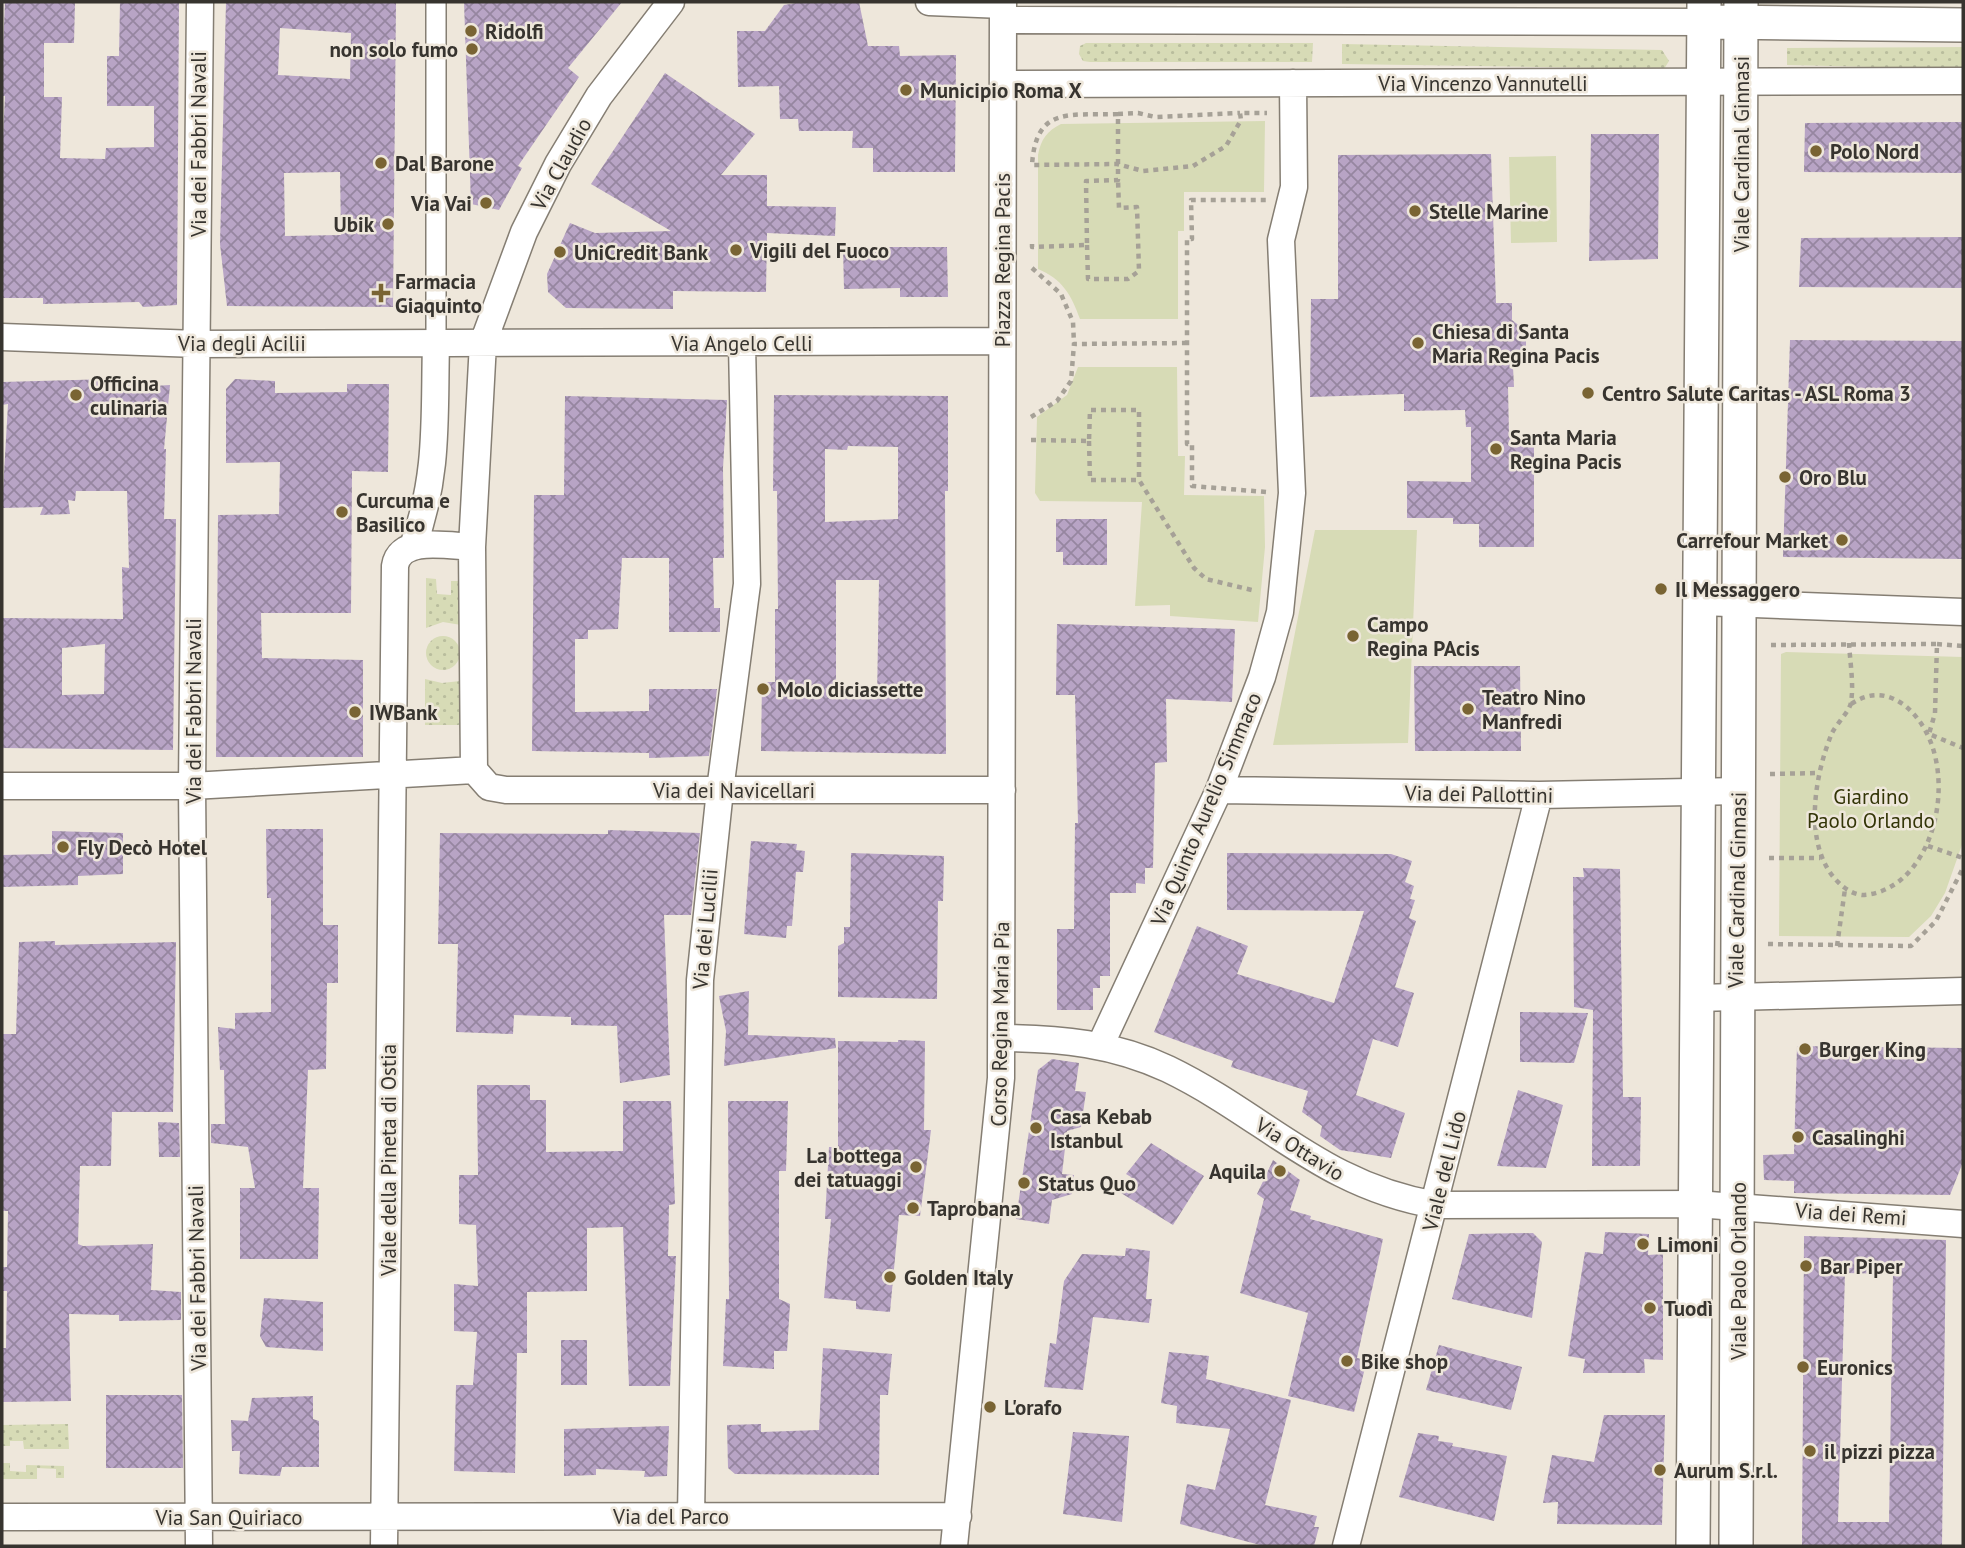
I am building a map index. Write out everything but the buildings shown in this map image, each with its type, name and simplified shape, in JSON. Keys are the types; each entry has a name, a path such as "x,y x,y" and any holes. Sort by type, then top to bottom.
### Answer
{"street":[{"name":"Via dei Fabbri Navali","path":"199,1546 192,786 200,2"},
{"path":"436,2 436,343 433,474 428,504 413,546 472,547"},
{"name":"Via Claudio","path":"474,770 472,547 483,343 524,232 558,163 599,96 671,2"},
{"path":"929,2 1003,9 1741,11 1963,25"},
{"name":"Piazza Regina Pacis","path":"1001,499 1003,9"},
{"name":"Viale Cardinal Ginnasi","path":"1704,12 1698,998 1738,997 1741,11"},
{"name":"Via Vincenzo Vannutelli","path":"1003,84 1963,81"},
{"path":"1292,487 1281,240 1293,187 1293,83"},
{"path":"1702,304 1741,305"},
{"name":"Via degli Acilii","path":"2,337 197,344 483,343"},
{"name":"Via Angelo Celli","path":"483,343 1001,341"},
{"name":"Via dei Lucilii","path":"691,1516 699,1004 720,790 746,595 742,344"},
{"path":"1702,447 1741,445"},
{"name":"Via Quinto Aurelio Simmaco","path":"1100,1046 1219,790 1269,658 1283,594 1292,487"},
{"name":"Corso Regina Maria Pia","path":"954,1546 998,1135 1002,1038 1001,499"},
{"name":"Viale della Pineta di Ostia","path":"384,1546 395,566 400,551 413,546"},
{"path":"1702,602 1741,601 1963,612"},
{"path":"2,786 192,786 474,770"},
{"name":"Via dei Navicellari","path":"474,770 489,787 506,790 1002,790"},
{"name":"Via dei Pallottini","path":"1219,790 1539,795 1739,791"},
{"name":"Viale del Lido","path":"1346,1546 1436,1205 1539,795"},
{"path":"1738,997 1963,991"},
{"name":"Viale Paolo Orlando","path":"1736,1546 1738,997"},
{"name":"Viale Paolo Orlando","path":"1693,1546 1698,998"},
{"name":"Via Ottavio","path":"1002,1038 1048,1038 1100,1046 1143,1059 1189,1080 1310,1159 1346,1178 1398,1198 1436,1205 1696,1204"},
{"name":"Via dei Remi","path":"1696,1204 1962,1218"},
{"name":"Via del Parco","path":"384,1517 957,1516"},
{"name":"Via San Quiriaco","path":"2,1517 384,1517"}],"path":[{"path":"1240,113 1241,120 1226,146 1193,166 1143,171 1118,164 1032,165 1034,142 1047,123 1061,116 1138,113 1155,117 1240,113 1273,113"},
{"path":"1118,114 1119,208 1137,207 1139,271 1128,279 1088,279 1086,181 1118,180"},
{"path":"1274,200 1191,200 1192,239 1187,239 1187,444 1192,444 1192,486 1292,487"},
{"path":"1087,245 1035,246 1032,271 1050,281 1061,294 1073,322 1074,371 1057,401 1031,415 1031,442 1089,442"},
{"path":"1074,344 1187,342"},
{"path":"1139,480 1090,480 1090,410 1139,410 1139,480 1199,575 1239,587 1283,594"},
{"path":"1771,643 1963,646"},
{"path":"1849,643 1851,704"},
{"path":"1929,734 1935,713 1937,644"},
{"path":"1874,694 1896,699 1919,718 1929,734 1938,794 1928,846 1915,866 1897,883 1880,892 1861,895 1845,889 1830,875 1820,858 1817,834 1819,773 1832,733 1851,704 1862,696 1874,694"},
{"path":"1929,734 1963,748"},
{"path":"1770,774 1819,773"},
{"path":"1928,846 1963,858"},
{"path":"1769,858 1820,858"},
{"path":"1768,946 1911,946 1936,921 1963,868"},
{"path":"1837,946 1845,889"}],"green space":[{"path":"1086,43 1313,43 1312,62 1090,62 1083,61 1079,54 1080,46"},
{"path":"1342,44 1662,50 1669,61 1664,69 1342,64"},
{"path":"1963,47 1963,69 1787,65 1787,48"},
{"path":"1265,121 1264,192 1184,192 1184,231 1178,231 1178,319 1080,319 1065,288 1038,269 1038,155 1045,136 1056,127 1061,124"},
{"path":"1556,156 1557,242 1511,243 1509,157"},
{"path":"1078,367 1177,367 1178,456 1185,456 1184,495 1264,496 1265,547 1258,622 1170,616 1170,605 1135,606 1142,502 1040,501 1035,493 1037,417 1067,395"},
{"name":"Campo Regina PAcis","path":"1315,530 1417,530 1408,743 1273,745"},
{"path":"426,578 436,579 437,594 451,595 451,581 461,581 461,625 443,622 426,628"},
{"path":"443,636 455,641 460,653 455,665 443,670 431,665 426,653 431,641"},
{"name":"Giardino Paolo Orlando","path":"1781,654 1963,657 1963,842 1945,893 1931,916 1909,937 1779,936"},
{"path":"425,679 442,683 460,681 459,725 425,725"},
{"path":"68,1424 69,1449 24,1449 23,1441 10,1441 10,1446 2,1446 2,1425"},
{"path":"2,1463 10,1463 10,1471 26,1472 26,1465 64,1466 64,1478 56,1478 56,1469 37,1468 37,1479 2,1479"}],"place":[{"name":"Ridolfi","path":"471,31"},
{"name":"non solo fumo","path":"472,49"},
{"name":"Municipio Roma X","path":"906,90"},
{"name":"Polo Nord","path":"1816,151"},
{"name":"Dal Barone","path":"381,163"},
{"name":"Via Vai","path":"486,203"},
{"name":"Stelle Marine","path":"1415,211"},
{"name":"Ubik","path":"388,224"},
{"name":"Vigili del Fuoco","path":"736,250"},
{"name":"UniCredit Bank","path":"560,252"},
{"name":"Farmacia Giaquinto","path":"381,293"},
{"name":"Chiesa di Santa Maria Regina Pacis","path":"1418,343"},
{"name":"Centro Salute Caritas - ASL Roma 3","path":"1588,393"},
{"name":"Officina culinaria","path":"76,395"},
{"name":"Santa Maria Regina Pacis","path":"1496,449"},
{"name":"Oro Blu","path":"1785,477"},
{"name":"Curcuma e Basilico","path":"342,512"},
{"name":"Carrefour Market","path":"1842,540"},
{"name":"Il Messaggero","path":"1661,589"},
{"name":"Campo Regina PAcis","path":"1353,636"},
{"name":"Molo diciassette","path":"763,689"},
{"name":"Teatro Nino Manfredi","path":"1468,709"},
{"name":"IWBank","path":"355,712"},
{"name":"Fly Decò Hotel","path":"63,847"},
{"name":"Burger King","path":"1805,1049"},
{"name":"Casa Kebab Istanbul","path":"1036,1128"},
{"name":"Casalinghi","path":"1798,1137"},
{"name":"La bottega dei tatuaggi","path":"916,1167"},
{"name":"Aquila","path":"1280,1171"},
{"name":"Status Quo","path":"1024,1183"},
{"name":"Taprobana","path":"913,1208"},
{"name":"Limoni","path":"1643,1244"},
{"name":"Bar Piper","path":"1806,1266"},
{"name":"Golden Italy","path":"890,1277"},
{"name":"Tuodì","path":"1650,1308"},
{"name":"Bike shop","path":"1347,1361"},
{"name":"Euronics","path":"1803,1367"},
{"name":"L'orafo","path":"990,1407"},
{"name":"il pizzi pizza","path":"1810,1451"},
{"name":"Aurum S.r.l.","path":"1660,1470"}]}
